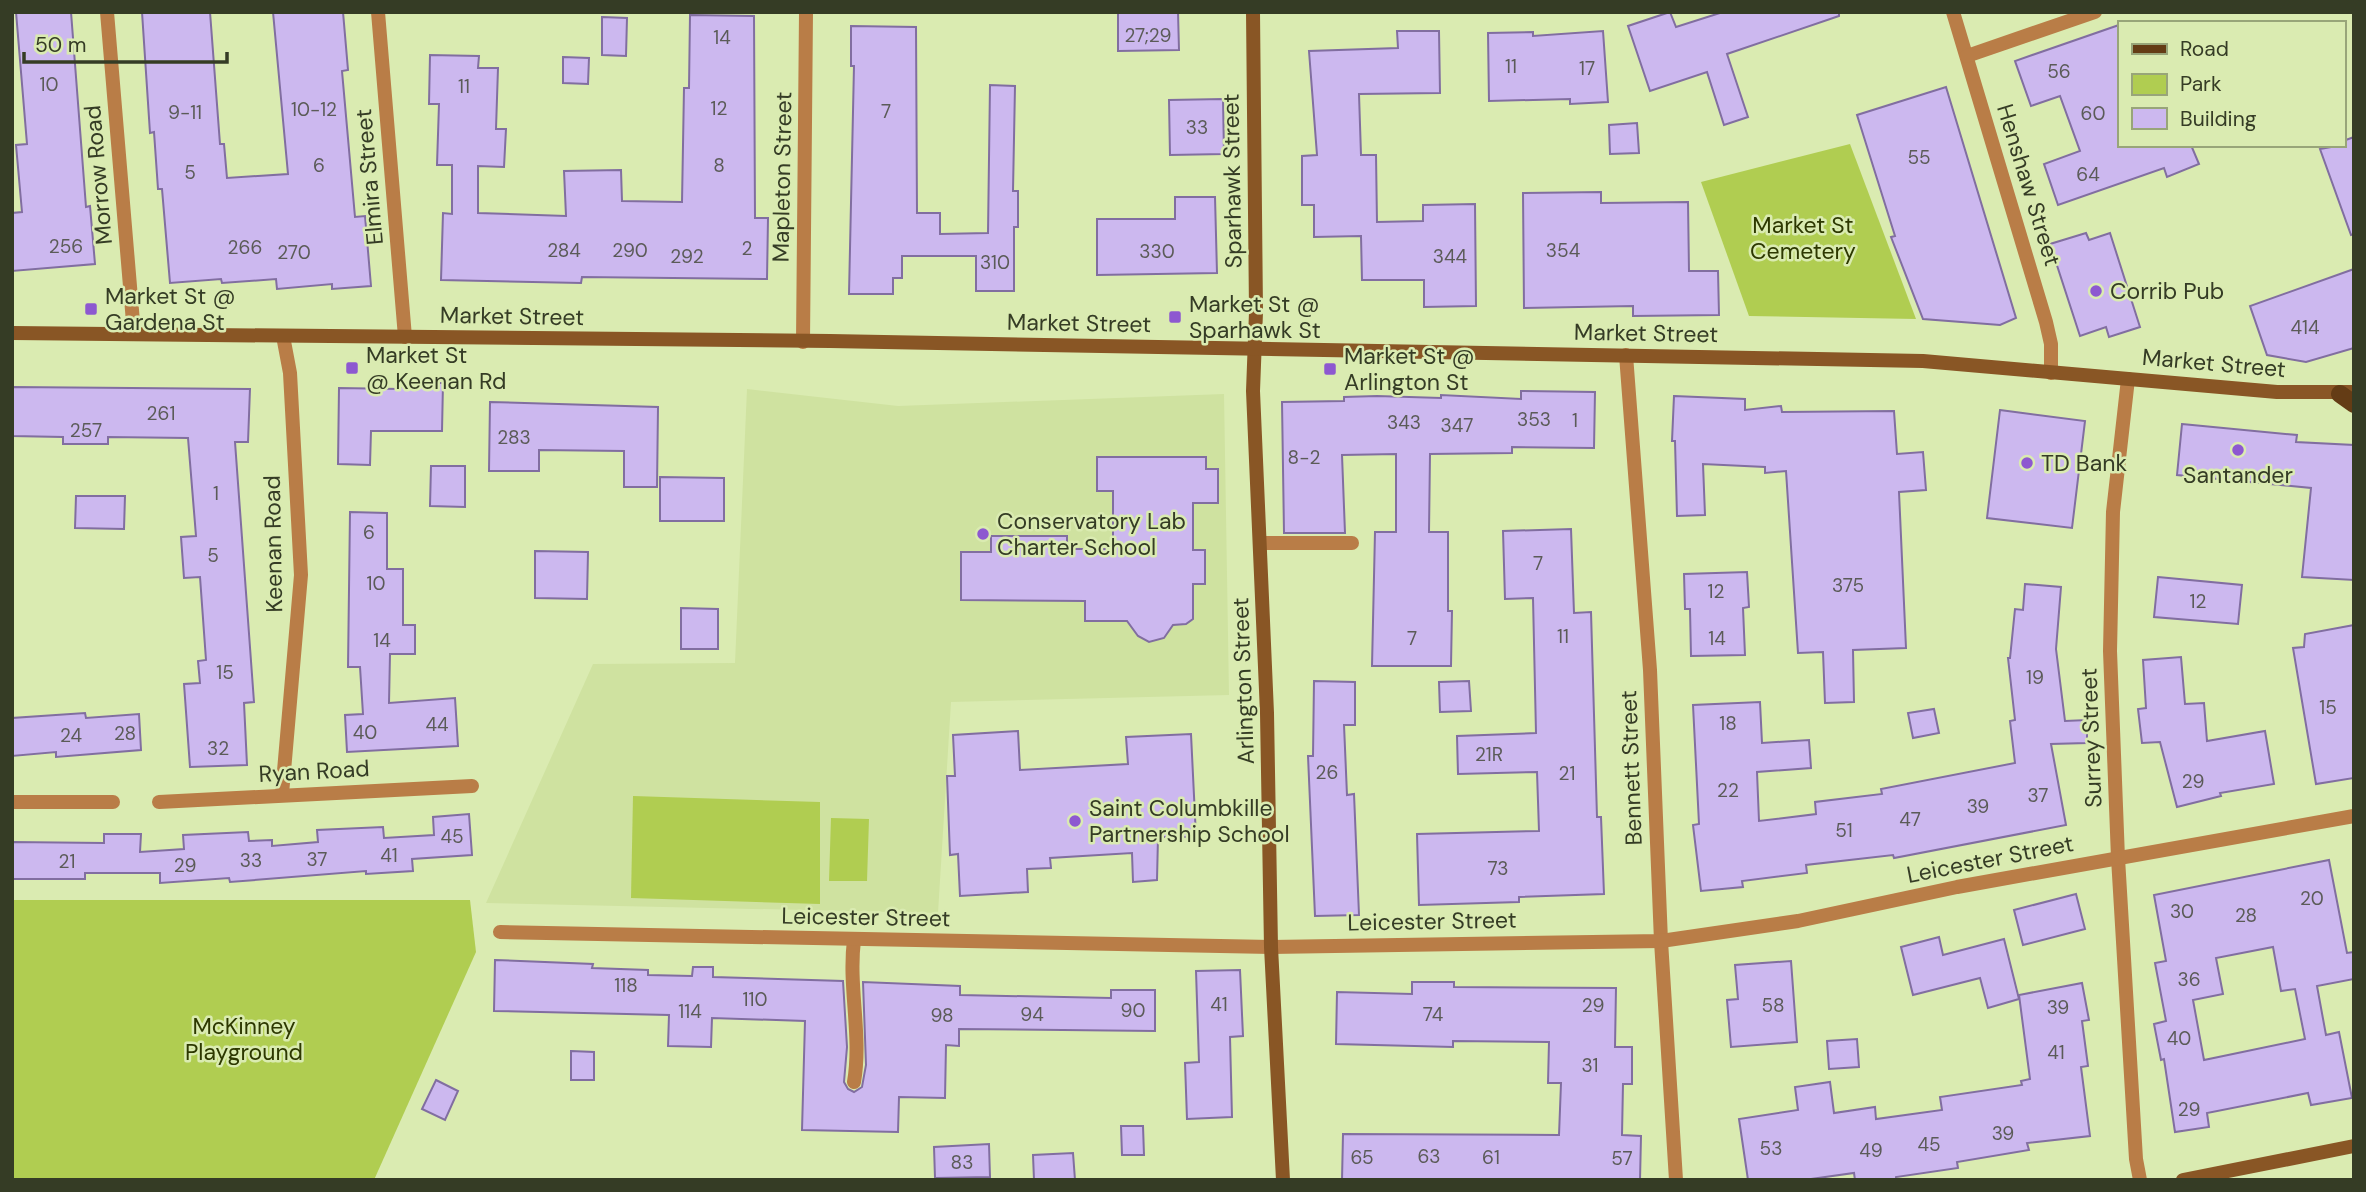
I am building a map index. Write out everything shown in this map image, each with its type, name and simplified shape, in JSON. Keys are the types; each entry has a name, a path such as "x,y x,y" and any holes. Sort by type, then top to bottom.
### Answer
{"main road":[{"name":"Sparhawk Street","path":"1253,12 1255,348"},
{"name":"Market Street","path":"12,333 1255,348 1923,361 2349,396"},
{"name":"Arlington Street","path":"1255,348 1253,391 1261,543 1271,947 1283,1180"},
{"path":"2183,1180 2354,1146"}],"street":[{"name":"Morrow Road","path":"107,12 134,334"},
{"name":"Elmira Street","path":"378,12 405,337"},
{"name":"Mapleton Street","path":"803,342 806,12"},
{"name":"Henshaw Street","path":"1953,12 2046,322 2051,344 2051,373"},
{"path":"1967,56 2095,12"},
{"name":"Keenan Road","path":"282,794 301,575 290,373 283,336"},
{"name":"Bennett Street","path":"1626,355 1650,670 1661,941 1676,1180"},
{"name":"Surrey Street","path":"2128,379 2113,512 2110,651 2118,858 2136,1159 2140,1180"},
{"path":"1261,543 1352,543"},
{"name":"Ryan Road","path":"159,802 472,786"},
{"path":"12,802 113,802"},
{"name":"Leicester Street","path":"500,932 1271,947 1661,941 1798,921 1957,887 2354,816"},
{"path":"854,940 852,956 858,1055 854,1082"}],"shaded area":[{"name":"Conservatory Lab Charter School","path":"747,389 898,406 1224,394 1229,695 951,702 938,913 486,903 593,664 735,663"}],"green space":[{"name":"Market St Cemetery","path":"1850,144 1916,319 1749,316 1701,182"},
{"path":"633,796 820,802 820,904 631,898"},
{"path":"831,818 869,819 867,881 829,881"},
{"name":"McKinney Playground","path":"12,900 470,900 476,952 374,1180 12,1180"}],"building":[{"path":"16,12 71,12 86,207 90,206 95,264 12,271 12,213 22,212 16,145 27,144"},
{"path":"142,12 210,12 220,144 224,144 227,178 288,174 273,12 343,12 348,70 342,71 355,217 365,216 371,286 332,289 332,284 277,289 276,279 170,283 162,189 158,189 154,132 150,133"},
{"path":"1118,12 1178,12 1179,50 1118,51"},
{"path":"1670,12 1676,27 1723,12 1839,12 1839,16 1727,54 1748,117 1724,125 1707,72 1650,91 1628,26"},
{"path":"690,15 754,16 755,218 768,218 767,279 582,277 581,283 441,280 443,213 452,214 452,165 437,165 439,104 429,104 430,55 479,56 478,68 498,68 496,129 506,129 504,167 478,166 478,213 566,216 564,171 621,170 622,201 682,202 684,88 689,88"},
{"path":"602,17 627,18 626,56 602,55"},
{"path":"2118,25 2118,147 2192,147 2199,164 2167,177 2164,168 2058,205 2044,164 2080,151 2060,96 2031,106 2015,61"},
{"path":"851,26 916,27 917,213 940,213 940,234 988,233 990,85 1015,86 1013,191 1018,191 1018,227 1014,227 1014,291 976,291 976,256 902,256 902,278 893,278 893,294 849,294 854,66 851,66"},
{"path":"1397,31 1439,31 1440,93 1359,94 1361,155 1376,155 1377,222 1423,221 1423,205 1475,204 1476,306 1424,307 1424,280 1362,280 1361,236 1314,237 1314,205 1302,205 1302,156 1317,155 1309,51 1398,48"},
{"path":"1603,31 1608,102 1570,104 1570,99 1489,101 1488,33 1533,32 1533,36"},
{"path":"563,57 589,58 588,84 563,83"},
{"path":"1946,87 2016,318 2000,325 1923,319 1891,237 1895,236 1857,115"},
{"path":"1223,99 1224,154 1170,155 1169,100"},
{"path":"1637,123 1639,153 1610,154 1609,125"},
{"path":"2354,137 2354,234 2351,235 2320,149 2345,147 2345,140"},
{"path":"1601,192 1601,203 1688,202 1689,271 1718,271 1719,315 1633,316 1633,306 1524,308 1523,193"},
{"path":"1175,197 1215,197 1217,273 1097,275 1097,219 1175,219"},
{"path":"2086,233 2089,240 2110,233 2140,327 2109,337 2106,327 2080,336 2050,244"},
{"path":"2354,269 2354,348 2306,362 2267,355 2250,306"},
{"path":"401,383 443,383 442,431 371,431 370,465 338,464 339,388 400,389"},
{"path":"12,387 250,389 248,442 235,442 254,702 244,703 247,765 190,767 184,684 200,683 198,661 206,660 200,577 184,578 181,537 196,536 188,438 108,437 108,444 63,444 63,437 12,436"},
{"path":"1521,391 1595,392 1594,448 1512,447 1512,453 1430,454 1429,532 1448,532 1448,611 1452,611 1451,666 1372,666 1375,532 1396,532 1396,454 1342,455 1345,533 1284,533 1282,402 1344,401 1344,397 1377,396 1441,398 1441,395 1521,399"},
{"path":"1674,396 1745,399 1745,410 1781,406 1782,412 1894,411 1897,454 1923,452 1926,490 1899,492 1906,648 1853,650 1854,702 1825,703 1823,652 1798,653 1786,471 1765,473 1765,467 1703,464 1705,515 1677,516 1675,441 1672,441"},
{"path":"490,402 658,407 657,487 624,487 624,451 539,450 539,471 489,471"},
{"path":"2000,410 2085,421 2072,528 1987,518"},
{"path":"2182,424 2297,435 2296,442 2354,445 2354,580 2302,577 2311,488 2177,475"},
{"name":"Conservatory Lab Charter School","path":"1097,457 1206,457 1206,469 1218,469 1218,503 1193,503 1193,550 1205,550 1205,584 1193,584 1193,619 1186,624 1173,625 1164,638 1149,642 1138,636 1127,621 1085,621 1085,601 961,600 961,552 991,552 991,536 1067,536 1067,549 1113,549 1113,491 1097,491"},
{"path":"431,466 465,466 465,507 430,506"},
{"path":"660,477 724,478 724,521 660,521"},
{"path":"76,496 125,496 124,529 75,528"},
{"path":"350,512 387,513 387,569 403,569 403,625 415,625 415,654 390,654 389,703 455,698 458,746 347,752 345,715 363,714 360,667 348,667"},
{"path":"1571,529 1574,613 1591,612 1597,817 1601,817 1604,894 1519,897 1519,902 1419,905 1417,834 1539,831 1537,772 1458,774 1457,736 1536,733 1533,598 1505,599 1503,531"},
{"path":"535,551 588,552 587,599 535,598"},
{"path":"1747,572 1749,607 1743,608 1745,655 1691,656 1690,609 1685,609 1684,574"},
{"path":"2158,577 2242,585 2238,624 2154,617"},
{"path":"2025,584 2061,587 2056,649 2065,721 2087,720 2087,743 2051,744 2066,825 1894,858 1893,855 1806,865 1807,873 1742,881 1743,887 1701,891 1693,825 1699,824 1693,705 1760,702 1762,743 1809,740 1811,768 1757,772 1759,821 1816,814 1815,802 1882,794 1881,789 2015,763 2010,721 2015,720 2008,658 2015,609 2023,610"},
{"path":"681,608 718,609 718,649 681,649"},
{"path":"2354,625 2354,778 2316,784 2293,648 2304,647 2305,634"},
{"path":"2181,657 2185,704 2204,703 2207,741 2265,731 2274,784 2220,793 2221,796 2177,807 2160,742 2142,743 2138,709 2146,708 2143,660"},
{"path":"1314,681 1355,682 1355,725 1344,725 1347,795 1354,794 1359,915 1315,916 1308,756 1313,756"},
{"path":"1469,681 1471,711 1440,712 1439,682"},
{"path":"1934,709 1939,733 1913,738 1908,713"},
{"path":"85,713 86,718 139,714 141,750 56,757 56,752 12,756 12,718"},
{"path":"1018,731 1020,770 1128,764 1126,737 1191,734 1196,837 1158,837 1157,880 1133,882 1132,853 1050,858 1051,868 1027,869 1028,892 960,896 958,854 950,855 947,776 955,776 953,735"},
{"path":"469,814 472,855 412,859 413,871 366,874 366,871 230,882 229,878 160,883 160,873 85,873 85,879 12,879 12,842 104,843 104,834 141,834 140,852 184,849 183,835 248,832 249,841 272,840 272,846 318,842 317,830 383,827 384,838 434,835 433,817"},
{"path":"2329,860 2347,953 2354,952 2354,979 2317,986 2326,1035 2339,1032 2352,1098 2311,1105 2308,1093 2207,1113 2209,1127 2175,1132 2164,1059 2161,1060 2154,1024 2166,1021 2155,963 2166,961 2154,895","holes":["2273,947 2281,991 2295,989 2305,1039 2204,1060 2193,1000 2223,994 2216,958"]},
{"path":"2076,894 2085,929 2023,945 2014,910"},
{"path":"1939,937 1943,955 2004,939 2019,999 1988,1008 1980,978 1913,995 1901,947"},
{"path":"495,960 593,964 592,968 648,970 648,975 692,976 693,967 713,967 713,977 843,981 847,1047 844,1082 848,1089 854,1092 862,1087 866,1065 863,982 960,986 960,995 1111,998 1111,990 1155,990 1155,1031 959,1029 959,1046 946,1045 945,1098 899,1097 898,1132 802,1130 805,1021 712,1018 711,1047 668,1046 669,1015 494,1011"},
{"path":"1791,961 1797,1042 1731,1047 1727,1000 1738,999 1735,965"},
{"path":"1240,970 1243,1036 1230,1037 1232,1117 1187,1119 1185,1063 1199,1062 1196,971"},
{"path":"1412,982 1454,982 1454,987 1616,988 1615,1047 1632,1047 1632,1084 1623,1084 1622,1135 1641,1136 1640,1180 1342,1180 1343,1134 1559,1135 1561,1083 1548,1083 1549,1042 1453,1041 1453,1047 1336,1044 1337,992 1412,994"},
{"path":"2082,983 2089,1020 2082,1021 2088,1066 2081,1067 2090,1136 2027,1143 2029,1150 1957,1162 1958,1168 1896,1177 1896,1180 1855,1180 1854,1173 1804,1180 1748,1180 1739,1119 1798,1110 1795,1087 1830,1082 1834,1113 1875,1107 1876,1119 1942,1110 1940,1097 2022,1085 2021,1081 2030,1079 2019,995"},
{"path":"1857,1039 1859,1067 1829,1069 1827,1041"},
{"path":"571,1051 594,1052 594,1080 571,1080"},
{"path":"436,1080 458,1091 445,1120 422,1109"},
{"path":"1121,1126 1143,1126 1144,1155 1122,1155"},
{"path":"989,1144 990,1177 935,1178 934,1147"},
{"path":"1073,1153 1075,1180 1034,1180 1033,1155"}],"place":[{"name":"Corrib Pub","path":"2096,291"},
{"name":"Market St @ Gardena St","path":"91,309"},
{"name":"Market St @ Sparhawk St","path":"1175,317"},
{"name":"Market St @ Keenan Rd","path":"352,368"},
{"name":"Market St @ Arlington St","path":"1330,369"},
{"name":"Santander","path":"2238,450"},
{"name":"TD Bank","path":"2027,463"},
{"name":"Conservatory Lab Charter School","path":"983,534"},
{"name":"Saint Columbkille Partnership School","path":"1075,821"}]}
